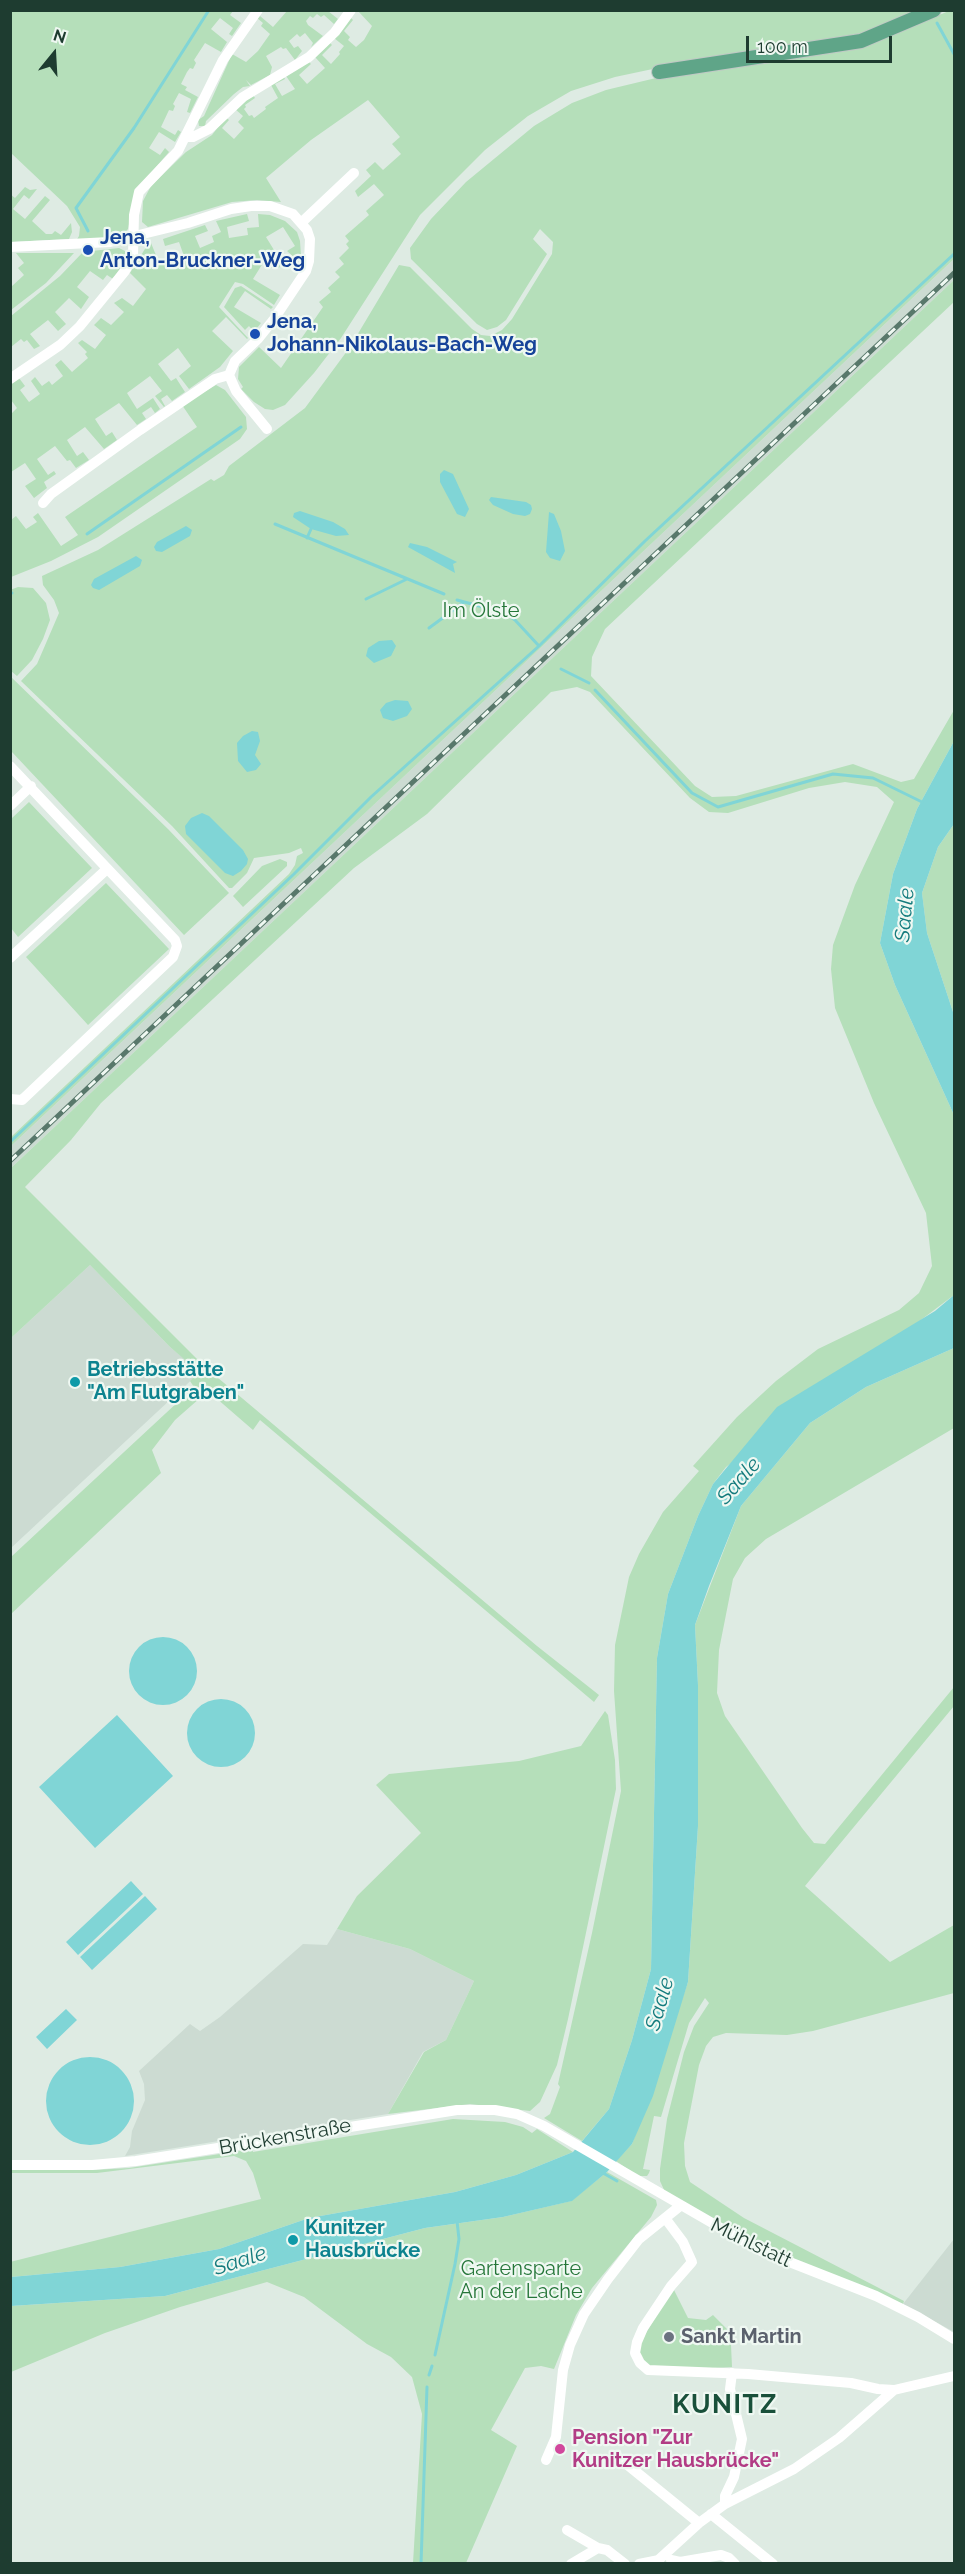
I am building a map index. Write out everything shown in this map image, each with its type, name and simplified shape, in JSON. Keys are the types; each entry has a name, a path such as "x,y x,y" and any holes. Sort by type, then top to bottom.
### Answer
{"main road":[{"path":"659,72 844,45 885,33 934,10"}],"street":[{"path":"10,379 60,345 80,326 125,271 133,255 134,215 140,192 174,155 223,60 258,10"},
{"path":"185,137 209,129 243,97 309,57 328,40 351,10"},
{"path":"301,223 354,172"},
{"path":"10,247 86,244 135,237 231,209 251,206 283,210 293,214 310,239 306,271 274,319 258,339 235,361 229,375 232,385 267,429"},
{"path":"43,503 51,494 140,430 215,379 229,375"},
{"path":"10,766 174,940 177,946 173,957 22,1100 12,1100"},
{"path":"10,806 31,786"},
{"path":"10,958 107,869"},
{"name":"Brückenstraße","path":"10,2165 92,2165 136,2161 469,2109 517,2114 554,2132"},
{"name":"Mühlstatt","path":"554,2132 759,2250 876,2296 918,2317 954,2339"},
{"path":"546,2460 556,2437 566,2358 584,2314 629,2251 646,2232 680,2206"},
{"path":"665,2218 684,2242 692,2262 671,2286 643,2328 635,2353 639,2363 648,2370 732,2373 851,2383 878,2390 894,2390 954,2376"},
{"path":"725,2504 725,2496 734,2477 742,2439 730,2390 732,2373"},
{"path":"664,2560 699,2523 711,2514 725,2504 794,2469 839,2439 894,2390"},
{"path":"618,2458 699,2523"},
{"path":"711,2514 773,2564"},
{"path":"567,2530 598,2548 607,2550 625,2564"},
{"path":"571,2564 598,2548"},
{"path":"639,2564 664,2560 680,2562 721,2555 729,2558 735,2564"}],"shaded area":[{"path":"954,259 954,280 11,1168 11,1146"},
{"path":"90,1265 170,1347 200,1372 11,1548 11,1338"},
{"path":"337,1929 410,1949 474,1981 446,2040 423,2052 388,2114 125,2156 130,2147 132,2131 145,2100 144,2084 139,2071 190,2024 200,2031 220,2017 303,1944 327,1945"},
{"path":"954,2239 954,2332 903,2304"}],"green space":[{"path":"10,11 233,11 230,15 241,23 232,36 229,34 233,28 220,18 211,29 227,42 221,52 205,43 194,60 196,63 193,69 190,68 187,72 181,84 187,87 185,90 198,97 190,113 187,112 191,99 179,93 173,104 175,106 173,111 169,110 161,127 175,135 178,130 181,132 175,142 159,132 149,148 160,155 165,148 169,152 136,190 128,229 121,236 76,241 80,227 67,206 11,153"},
{"path":"287,11 328,11 338,19 334,24 324,15 321,17 317,14 313,18 310,16 306,21 308,25 323,36 311,47 313,43 305,33 300,37 297,34 289,41 294,48 298,46 302,51 295,60 286,48 281,47 266,56 272,67 270,75 251,85 246,80 250,86 243,87 234,94 206,121 205,126 199,126 198,120 204,116 232,54 246,62 258,51 270,34 261,26 263,23 257,18 260,16 273,27"},
{"path":"358,11 924,11 863,35 681,63 615,77 571,91 528,116 485,150 420,215 341,338 314,373 285,405 273,410 265,409 241,389 243,387 238,379 239,367 259,347 281,368 323,307 319,302 331,292 328,288 340,277 335,272 344,264 339,258 349,248 346,244 349,241 345,236 369,215 366,211 384,195 374,184 358,197 355,191 371,176 366,170 375,162 383,170 401,154 392,144 400,137 368,100 311,140 266,178 281,202 257,200 232,202 148,227 142,222 143,201 151,186 186,152 212,135 226,117 229,120 222,128 234,139 244,128 238,122 243,116 235,109 253,95 255,98 245,105 244,109 249,116 252,115 254,118 278,98 271,85 284,77 285,79 275,84 282,96 295,89 286,76 309,62 311,64 299,75 307,84 325,68 315,57 330,43 332,45 322,55 331,64 344,46 334,38 351,18 353,20 344,31 350,37 348,40 356,47 364,40 372,26"},
{"name":"Im Ölste","path":"954,11 954,259 11,1146 11,1137 289,874 295,865 297,856 303,853 301,848 289,853 254,858 247,873 232,888 229,888 172,826 21,681 37,664 59,613 54,600 43,585 42,576 98,550 211,479 214,481 224,475 229,466 305,408 350,347 399,265 410,267 472,329 481,335 490,336 502,330 512,319 552,254 553,242 540,229 533,239 547,254 506,320 497,327 487,330 477,324 411,259 410,248 431,219 466,182 534,126 572,103 606,90 656,78 860,47"},
{"path":"25,187 30,190 37,189 29,199 24,195 13,209 25,219 45,196 50,200 32,221 46,234 52,234 55,231 61,235 71,223 72,232 69,239 11,242 10,194 15,198"},
{"path":"247,214 249,221 227,227 229,238 248,235 247,228 259,227 258,214 270,215 285,221 297,232 300,241 301,256 296,259 287,251 295,246 283,227 266,237 282,263 279,268 274,265 272,268 263,263 253,279 280,295 274,305 243,284 235,282 219,307 248,338 226,317 212,331 233,351 220,367 189,389 179,376 191,366 178,348 158,364 171,381 176,378 185,392 172,401 167,395 161,399 164,407 155,396 162,391 150,376 127,393 137,409 153,398 160,409 155,413 151,407 142,413 146,419 137,425 119,403 95,419 106,436 112,432 117,440 104,449 85,427 67,440 77,456 83,452 89,460 76,468 55,446 37,459 48,475 54,471 56,474 44,482 47,488 34,498 25,486 36,479 25,463 11,472 11,414 17,408 11,400 11,384 19,378 25,386 20,390 29,402 40,394 31,381 35,377 42,386 49,381 52,385 63,376 55,365 61,360 72,372 88,358 85,354 87,352 78,343 82,340 95,349 106,335 94,325 101,318 111,325 124,312 114,303 122,298 133,306 146,289 130,273 148,244 151,243 160,265 184,256 179,242 165,246 163,239 205,225 208,231 195,236 200,248 214,242 212,236 221,232 216,221"},
{"path":"119,248 125,251 126,259 113,279 107,275 103,280 90,271 77,287 89,297 81,309 69,298 55,312 66,324 58,331 48,320 30,334 40,346 34,349 27,340 24,342 21,339 11,347 11,316 60,276 83,252"},
{"path":"16,253 74,253 46,283 11,310 11,287 24,275 18,268 24,263"},
{"path":"954,280 954,302 605,629 592,657 591,676 695,786 712,797 736,796 853,764 901,782 914,779 954,710 954,741 917,809 893,874 880,943 895,985 954,1115 954,1295 726,1467 713,1484 698,1516 668,1594 657,1658 651,1969 632,2040 609,2109 582,2141 544,2118 550,2114 560,2087 558,2084 621,1791 614,1691 615,1645 629,1577 663,1512 699,1471 693,1466 737,1417 776,1381 818,1349 899,1310 919,1293 932,1266 926,1213 874,1103 835,1008 831,969 833,945 855,885 894,802 877,787 845,782 809,788 728,813 709,812 690,798 590,692 577,687 551,692 427,814 354,868 101,1103 71,1140 25,1187 205,1367 537,1646 599,1695 594,1702 260,1420 253,1430 208,1391 175,1420 152,1450 161,1473 11,1614 11,1557 194,1387 190,1381 199,1372 170,1347 90,1265 11,1338 11,1168"},
{"path":"241,286 273,307 271,309 245,291 234,307 261,323 254,332 249,326 245,330 224,307 235,288"},
{"path":"216,385 225,390 246,417 247,429 240,439 98,537 51,561 11,577 11,520 16,516 26,529 37,522 33,517 38,513 61,546 78,535 65,517 197,427 182,405"},
{"path":"18,587 33,588 46,603 50,620 32,660 17,676 11,671 10,590"},
{"path":"10,676 168,829 229,893 184,935 11,751"},
{"path":"29,802 92,868 18,937 11,928 11,819"},
{"path":"954,824 954,1015 927,933 922,893 938,847"},
{"path":"280,859 287,862 287,866 243,907 233,896 262,866"},
{"path":"106,883 169,949 88,1025 26,957"},
{"path":"954,1348 954,1428 766,1539 745,1558 733,1579 719,1650 717,1693 725,1716 802,1828 814,1843 825,1844 954,1687 954,1706 805,1886 890,1962 954,1925 954,1993 813,2031 787,2035 726,2033 713,2037 706,2046 699,2065 684,2143 685,2166 690,2182 744,2218 904,2301 903,2304 760,2245 665,2192 660,2181 660,2169 667,2119 684,2052 694,2026 709,2003 705,1998 689,2023 661,2117 654,2116 643,2169 650,2170 649,2173 647,2176 638,2176 616,2161 632,2144 688,1982 698,1826 698,1685 695,1625 741,1506 810,1423 866,1387"},
{"path":"605,1711 608,1715 615,1760 616,1789 557,2065 540,2102 530,2111 470,2104 388,2114 424,2052 446,2040 474,1981 410,1949 337,1929 357,1896 421,1833 376,1785 389,1774 519,1761 581,1746"},
{"path":"453,2119 505,2122 523,2127 532,2133 537,2129 573,2152 516,2175 455,2192 309,2218 219,2249 120,2267 11,2277 10,2262 261,2199 253,2173 246,2161 234,2156 97,2173 11,2173 11,2169 129,2168 252,2149 253,2152"},
{"name":"Gartensparte An der Lache","path":"607,2172 656,2200 657,2205 651,2217 592,2288 576,2315 554,2369 541,2366 525,2368 491,2430 517,2446 466,2563 413,2563 422,2414 412,2377 391,2357 367,2344 304,2297 267,2282 180,2307 105,2333 11,2372 11,2306 165,2296 425,2228 503,2217 571,2201"},
{"path":"673,2288 688,2318 706,2320 713,2315 727,2329 731,2345 732,2367 673,2370 650,2367 640,2359 640,2343"}],"water":[{"path":"444,470 453,474 469,509 465,517 457,514 440,482 440,474"},
{"path":"491,497 526,502 531,505 532,509 530,514 525,516 513,514 493,505 489,500"},
{"path":"300,511 333,522 345,529 349,535 336,536 311,529 293,517 294,513"},
{"path":"549,512 554,514 561,531 565,551 560,561 550,558 546,552"},
{"path":"186,526 192,530 190,536 162,552 156,551 154,547 157,542"},
{"path":"410,543 427,547 457,562 453,564 455,573 408,547"},
{"path":"136,556 142,560 140,566 99,590 93,588 91,585 94,579"},
{"path":"392,640 396,646 391,656 374,663 366,656 368,648 379,641"},
{"path":"395,700 408,701 412,709 407,716 393,721 383,718 380,710 386,703"},
{"path":"252,731 258,732 260,741 255,755 261,764 256,770 247,772 238,761 237,743"},
{"name":"Saale","path":"954,741 954,824 938,847 922,893 927,933 954,1015 954,1115 895,985 880,943 893,874 917,809"},
{"path":"202,813 209,816 243,850 248,859 241,871 233,876 225,873 186,834 185,826 191,818"},
{"name":"Saale","path":"954,1295 954,1348 866,1387 810,1423 741,1506 709,1586 695,1625 698,1685 698,1826 688,1982 653,2096 632,2144 607,2172 572,2201 503,2217 425,2228 165,2296 11,2306 11,2277 120,2267 219,2249 309,2218 455,2192 516,2175 573,2152 609,2109 632,2040 651,1969 657,1658 668,1594 698,1516 713,1484 777,1407 935,1311"},
{"path":"163,1637 176,1640 187,1647 194,1658 197,1671 194,1684 187,1695 176,1702 163,1705 150,1702 139,1695 132,1684 129,1671 132,1658 139,1647 150,1640"},
{"path":"221,1699 234,1702 245,1709 252,1720 255,1733 252,1746 245,1757 234,1764 221,1767 208,1764 197,1757 190,1746 187,1733 190,1720 197,1709 208,1702"},
{"path":"117,1715 173,1776 95,1848 39,1787"},
{"path":"131,1881 143,1894 78,1955 66,1942"},
{"path":"145,1896 157,1909 92,1970 80,1957"},
{"path":"66,2009 77,2020 47,2049 36,2037"},
{"path":"90,2057 107,2061 121,2070 130,2084 134,2101 130,2118 121,2132 107,2141 90,2145 73,2141 59,2132 50,2118 46,2101 50,2084 59,2070 73,2061"}],"waterway":[{"path":"88,231 76,208 134,128 209,10"},
{"path":"937,23 954,54"},
{"path":"10,1142 294,874 371,797 539,646 645,541 954,254"},
{"path":"87,534 241,427"},
{"path":"275,524 444,594"},
{"path":"307,538 311,529"},
{"path":"366,599 407,579"},
{"path":"457,600 505,613 515,620 539,646"},
{"path":"429,628 463,603"},
{"path":"561,669 589,683"},
{"path":"595,690 692,793 718,807 833,774 873,778 922,802"},
{"path":"603,2173 617,2181"},
{"path":"435,2355 455,2264 459,2239 457,2221"},
{"path":"429,2375 432,2366"},
{"path":"421,2564 427,2387"}],"railway":[{"path":"10,1161 954,273"}],"place":[{"name":"Jena, Anton-Bruckner-Weg","path":"88,250"},
{"name":"Jena, Johann-Nikolaus-Bach-Weg","path":"255,334"},
{"name":"Betriebsstätte \"Am Flutgraben\"","path":"75,1382"},
{"name":"Kunitzer Hausbrücke","path":"293,2240"},
{"name":"Sankt Martin","path":"669,2337"},
{"name":"Pension \"Zur Kunitzer Hausbrücke\"","path":"560,2449"}],"district":[{"name":"KUNITZ","path":"725,2405"}]}
